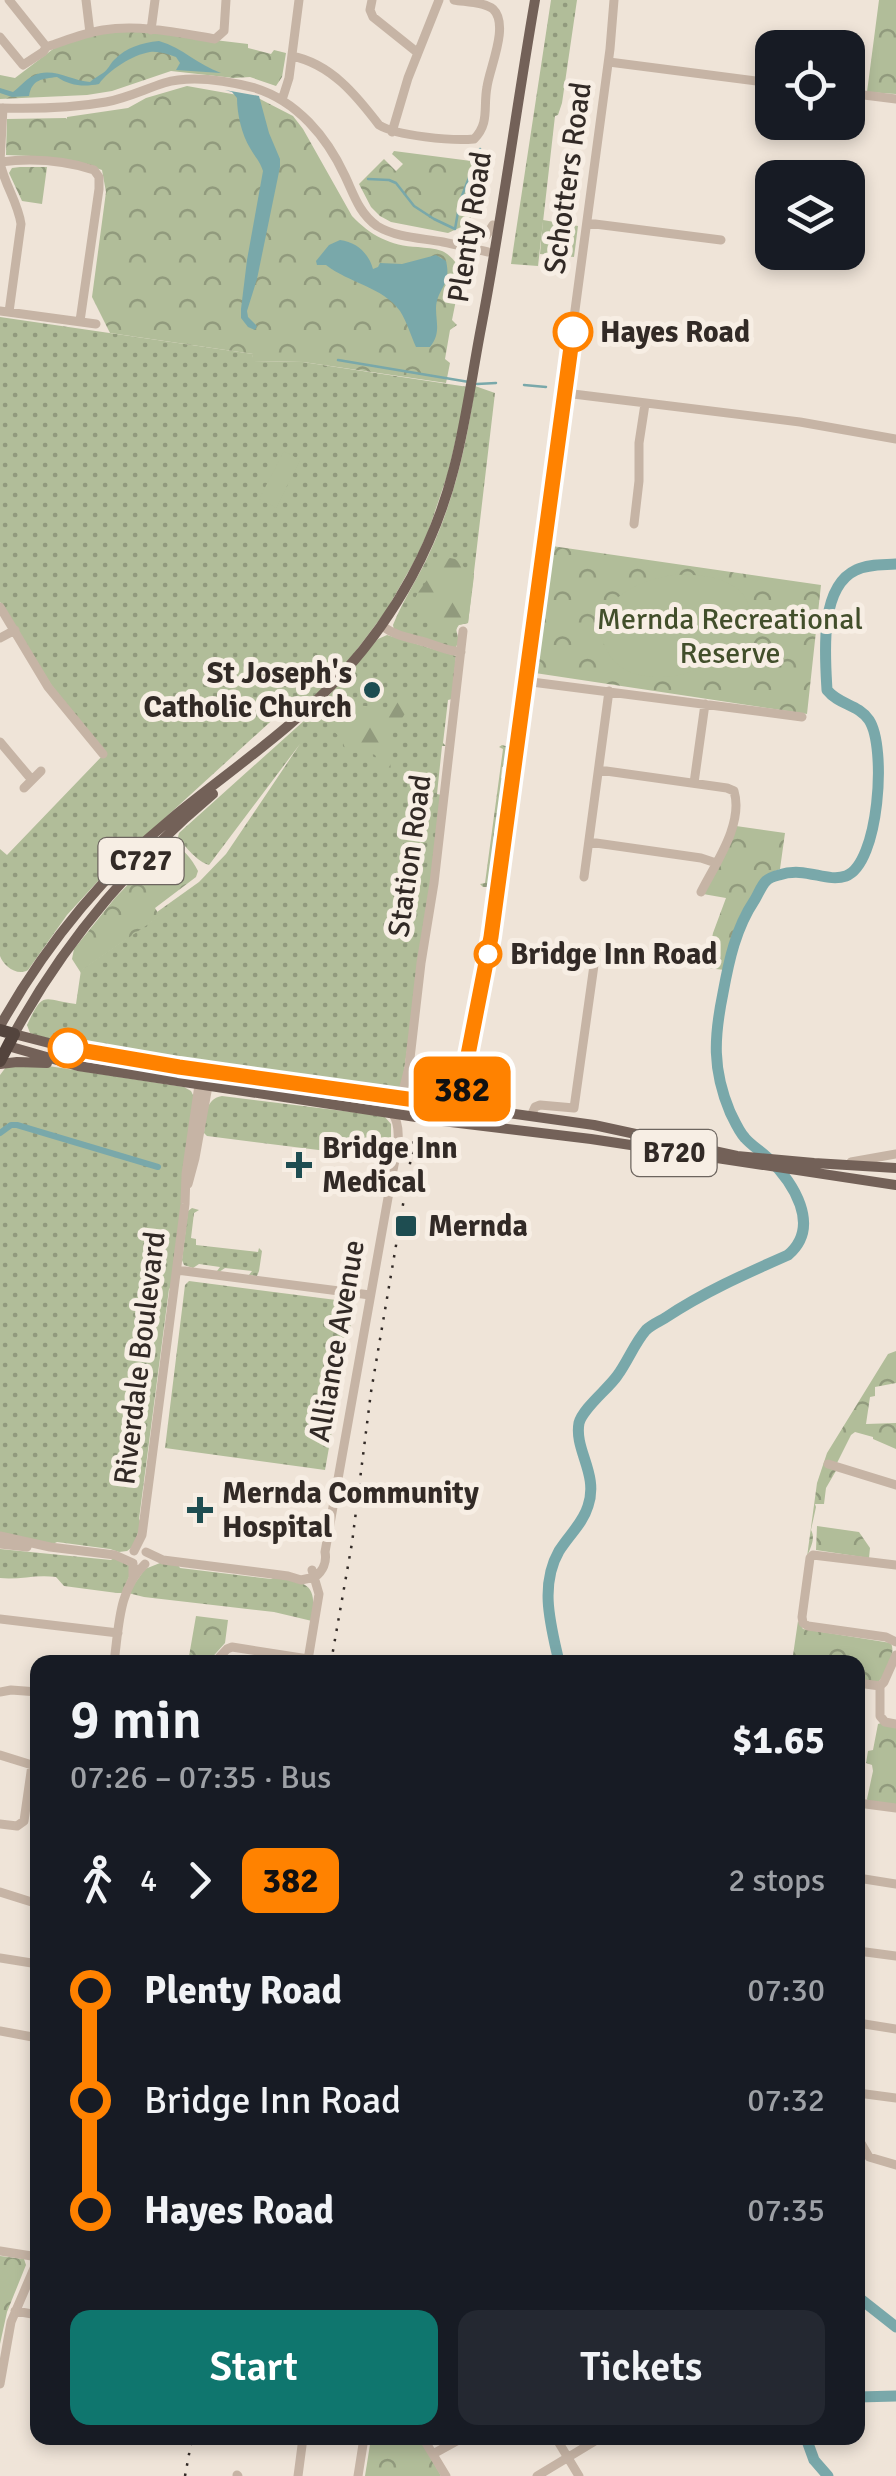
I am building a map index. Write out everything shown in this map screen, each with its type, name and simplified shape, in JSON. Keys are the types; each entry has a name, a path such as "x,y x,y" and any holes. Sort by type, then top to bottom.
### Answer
{"highway":[{"name":"Plenty Road","path":"0,1063 4,1036"}],"main road":[{"name":"Plenty Road","path":"4,1036 110,894 169,833 333,685 382,626 411,579 440,515 453,473 473,377 535,0"},
{"name":"Plenty Road","path":"491,250 514,121"},
{"path":"4,1036 78,1066"},
{"path":"4,1036 84,1052 419,1099"},
{"path":"0,1063 78,1066 416,1117"},
{"name":"Riverdale Boulevard","path":"203,1085 205,1070"},
{"name":"B720","path":"437,1103 594,1125 736,1156 895,1166"},
{"name":"Schotters Road","path":"460,1124 462,1106"},
{"name":"B720","path":"434,1120 592,1139 891,1185"},
{"path":"891,1185 895,1166"}],"street":[{"path":"9,0 46,46"},
{"path":"86,0 90,33"},
{"path":"151,30 154,0"},
{"path":"0,38 23,65 46,46 119,28 217,35 224,21 226,0"},
{"path":"279,98 288,81 299,0"},
{"path":"372,0 370,12 376,19 418,53"},
{"path":"292,57 335,76 379,125 392,132 477,138 487,110 487,85 498,43 496,14 488,6 454,0"},
{"name":"Schotters Road","path":"462,1106 484,991 609,62 614,0"},
{"path":"392,132 439,1"},
{"path":"609,62 755,81"},
{"path":"96,324 4,310 21,224 0,162 1,108 104,102 185,80 238,84 279,98 305,117 341,168 358,206 372,222 390,232 491,250"},
{"path":"865,95 896,99"},
{"path":"0,162 58,161 96,173 99,189 80,321"},
{"path":"587,223 721,240"},
{"path":"448,243 486,236 493,225"},
{"path":"460,242 491,250"},
{"path":"565,393 800,422 896,439"},
{"path":"634,524 645,404"},
{"path":"0,607 48,687 102,754"},
{"path":"382,626 404,638 461,652"},
{"path":"0,638 15,630"},
{"name":"Station Road","path":"419,1099 413,1091 409,1067 463,631"},
{"path":"524,681 802,717"},
{"path":"584,878 610,691"},
{"path":"694,783 705,704"},
{"path":"0,742 32,780"},
{"path":"24,788 41,770"},
{"path":"599,770 730,788 737,796 732,828 701,892"},
{"path":"589,842 716,863"},
{"path":"531,1116 540,1105 574,1108 596,951"},
{"path":"386,1096 403,1091 409,1067"},
{"name":"Riverdale Boulevard","path":"133,1555 142,1535 203,1085"},
{"name":"Alliance Avenue","path":"311,1575 324,1566 397,1139 397,1120 392,1113"},
{"path":"397,1139 402,1123 416,1117"},
{"path":"814,1163 896,1154"},
{"path":"177,1270 370,1295"},
{"path":"828,1464 896,1485"},
{"name":"Riverdale Boulevard","path":"142,1535 146,1552"},
{"path":"0,1536 115,1555 133,1555 140,1549 163,1560 288,1576 311,1575 319,1592 309,1655"},
{"path":"0,1544 50,1546"},
{"path":"115,1655 125,1594 133,1577 146,1564 146,1552"},
{"path":"133,1555 138,1566 163,1560"},
{"path":"133,1555 133,1577"},
{"path":"896,1565 813,1555 802,1614 804,1624 886,1638 895,1646 880,1686 881,1718 896,1724"},
{"path":"0,1619 118,1632"},
{"path":"221,1655 232,1647 275,1655"},
{"path":"865,1684 880,1686"},
{"path":"0,1692 30,1691"},
{"path":"0,1755 30,1762"},
{"path":"0,1824 18,1826 24,1821 30,1789"},
{"path":"865,1804 896,1808"},
{"path":"865,1879 896,1884"},
{"path":"0,1892 30,1901"},
{"path":"865,1952 895,1956 896,1943"},
{"path":"0,1958 30,1963"},
{"path":"865,2024 896,2029"},
{"path":"0,2030 30,2035"},
{"path":"865,2093 896,2098"},
{"path":"865,2149 870,2157 896,2165"},
{"path":"0,2251 30,2257"},
{"path":"0,2384 2,2353 30,2277"},
{"path":"16,2309 30,2312"},
{"path":"298,2476 303,2445"},
{"path":"358,2476 363,2445"},
{"path":"427,2445 446,2476"},
{"path":"433,2454 449,2445"},
{"path":"560,2445 579,2476"},
{"path":"537,2476 589,2445"}],"green space":[{"path":"551,0 577,0 562,103 555,116 538,266 511,264"},
{"path":"879,0 896,0 896,94 867,92"},
{"path":"131,30 248,44 248,48 271,54 274,50 286,53 282,77 276,86 250,77 171,71 112,91 0,99 0,75 15,78 57,46 95,34"},
{"path":"187,86 260,99 293,116 359,223 390,242 442,251 466,274 452,320 457,325 450,330 446,383 303,362 251,361 253,354 110,333 92,297 106,192 102,170 55,158 6,155 7,119 67,119 128,108 146,98"},
{"path":"394,151 479,162 470,223 448,233 391,222 380,216 359,184 384,159 396,171 403,164 392,154"},
{"path":"20,167 47,167 42,204 22,201 9,173"},
{"path":"543,220 578,226 574,257 540,254"},
{"path":"0,317 253,354 252,361 303,362 468,387 448,473 428,532 386,611 343,668 311,700 269,723 109,869 67,915 24,972 7,966 0,956 0,849 7,855 105,753 52,686 0,602"},
{"path":"475,386 495,393 468,623 456,629 459,641 455,649 394,630 393,625 446,513 464,450"},
{"path":"284,451 300,460 276,508 259,499"},
{"name":"Mernda Recreational Reserve","path":"552,546 821,585 807,714 535,673"},
{"path":"450,558 474,576 468,623 458,625 456,631 424,619 414,605 432,573"},
{"path":"673,575 712,577 738,589 751,615 747,634 734,650 716,662 690,672 662,677 628,671 615,662 605,647 603,617 623,593"},
{"path":"387,635 456,656 443,743 446,746 442,746 437,794 441,795 429,898 402,1085 396,1093 81,1047 30,1033 27,1025 41,1001 76,1004 81,970 159,916 157,912 199,882 226,854 300,744 209,865 188,849 179,833 316,710 378,639"},
{"path":"400,693 408,694 412,701 390,743 401,749 389,756 392,776 388,779 375,755 347,753 325,717 333,703 387,708"},
{"path":"502,745 513,748 507,767 502,767 507,795 494,887 483,887 480,884 485,883"},
{"path":"736,826 785,833 780,869 766,877 741,915 725,970 706,968 726,898 703,894"},
{"path":"170,841 193,862 198,871 196,877 155,908 160,916 81,973 72,959 74,949 115,898"},
{"path":"42,1065 184,1087 194,1097 141,1523 134,1546 127,1551 0,1534 0,1075 6,1067"},
{"path":"222,1096 384,1116 391,1124 391,1155 383,1158 207,1136 207,1110 212,1101"},
{"path":"199,1210 194,1213 191,1238 196,1239 196,1245 258,1252 259,1248 262,1251 257,1276 249,1275 252,1271 225,1268 219,1272 220,1267 184,1265 188,1211"},
{"path":"189,1281 344,1301 354,1307 325,1470 165,1448 185,1285"},
{"path":"896,1351 896,1383 875,1387 866,1424 896,1423 896,1449 873,1437 855,1432 851,1435 826,1488 824,1504 815,1504 813,1540 807,1557 817,1483 827,1453 888,1354"},
{"path":"817,1526 859,1532 870,1548 869,1558 816,1550"},
{"path":"0,1549 114,1558 130,1566 129,1577 122,1593 64,1586 56,1577 0,1578"},
{"path":"160,1563 303,1584 313,1599 312,1621 274,1612 128,1593 145,1569"},
{"path":"196,1616 228,1620 225,1643 214,1655 189,1655"},
{"path":"798,1621 803,1629 891,1643 892,1648 885,1674 878,1682 865,1681 865,1655 793,1655"},
{"path":"881,1723 896,1727 896,1805 867,1799 873,1771 872,1765 866,1763 868,1751 873,1750"},
{"path":"0,2256 24,2259 26,2265 7,2312 0,2344"},
{"path":"370,2445 424,2445 441,2476 365,2476"}],"water":[{"path":"159,41 221,73 176,70 180,63 176,57 150,52 122,64 99,84 77,85 57,77 35,83 29,96 0,93 0,88 13,92 40,73 90,82 124,52"},
{"path":"225,90 259,96 280,159 247,311 257,326 255,330 241,318 241,309 263,171 245,137 237,98"},
{"path":"340,240 361,250 373,269 380,263 402,264 436,255 446,261 446,281 436,308 437,332 430,347 416,347 400,311 384,296 326,265 317,265 329,245"}],"waterway":[{"path":"368,179 396,183 414,206 455,229 460,201 480,149"},
{"path":"338,360 469,382"},
{"path":"477,384 496,383"},
{"path":"524,385 546,387"},
{"path":"558,1655 550,1620 549,1578 559,1551 583,1518 591,1494 578,1433 581,1417 617,1376 648,1328 710,1292 788,1255 803,1231 794,1192 777,1168 743,1135 730,1112 716,1053 718,1024 734,945 764,883 789,873 846,876 857,867 866,850 877,804 875,734 865,715 827,690 827,623 830,606 844,579 865,567 896,564"},
{"path":"0,1133 17,1125 158,1167"},
{"path":"865,2303 896,2327"},
{"path":"865,2397 896,2396"},
{"path":"809,2445 814,2460 828,2476"}],"railway":[{"path":"332,1655 414,1140"},
{"path":"185,2476 191,2445"}],"bus line":[{"name":"382","path":"68,1048 458,1106 491,937 573,332"}],"place":[{"name":"Hayes Road","path":"573,332"},
{"name":"St Joseph's Catholic Church","path":"372,690"},
{"name":"Bridge Inn Road","path":"488,954"},
{"name":"Bridge Inn Medical","path":"299,1165"},
{"name":"Mernda","path":"406,1226"},
{"name":"Mernda Community Hospital","path":"200,1510"}]}
